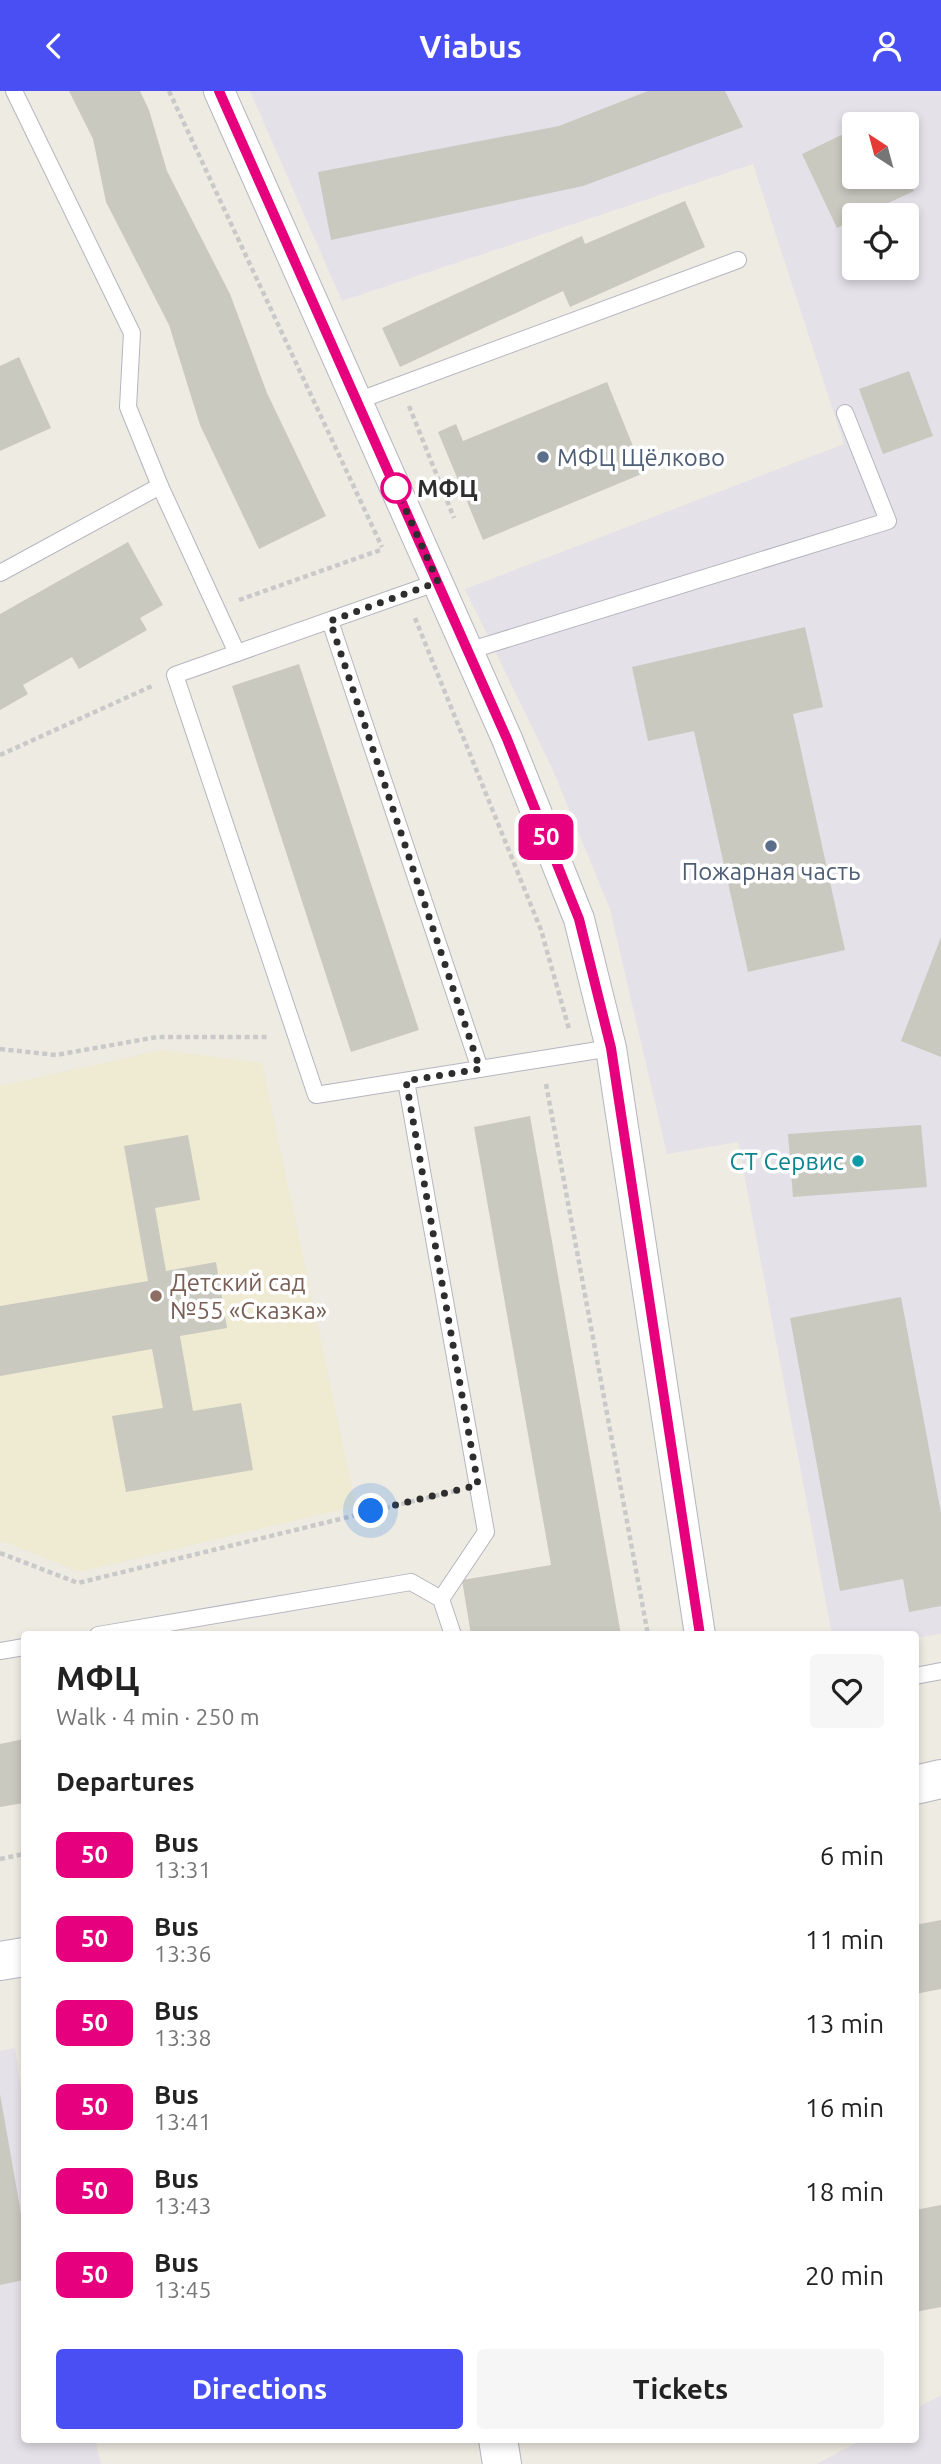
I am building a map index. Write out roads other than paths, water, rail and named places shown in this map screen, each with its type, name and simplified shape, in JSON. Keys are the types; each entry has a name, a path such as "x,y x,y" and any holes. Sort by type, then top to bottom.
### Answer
{"main road":[{"path":"919,1784 941,1779"},
{"path":"0,1961 21,1958"},
{"path":"499,2443 502,2464"}],"street":[{"path":"219,91 507,739 579,919 611,1048 699,1631"}],"lane":[{"path":"15,91 132,333 128,407 160,486 237,653"},
{"path":"357,401 738,260"},
{"path":"468,651 888,521 845,413"},
{"path":"0,573 160,486"},
{"path":"438,582 175,675 316,1095 611,1048"},
{"path":"330,621 480,1069"},
{"path":"406,1081 486,1532 441,1599"},
{"path":"122,1631 411,1582 441,1599 452,1631"},
{"path":"0,1651 21,1648"},
{"path":"919,1675 941,1671"}],"place":[{"name":"МФЦ Щёлково","path":"543,457"},
{"name":"МФЦ","path":"396,488"},
{"name":"Пожарная часть","path":"771,846"},
{"name":"СТ Сервис","path":"858,1161"},
{"name":"Детский сад №55 «Сказка»","path":"156,1296"}]}
